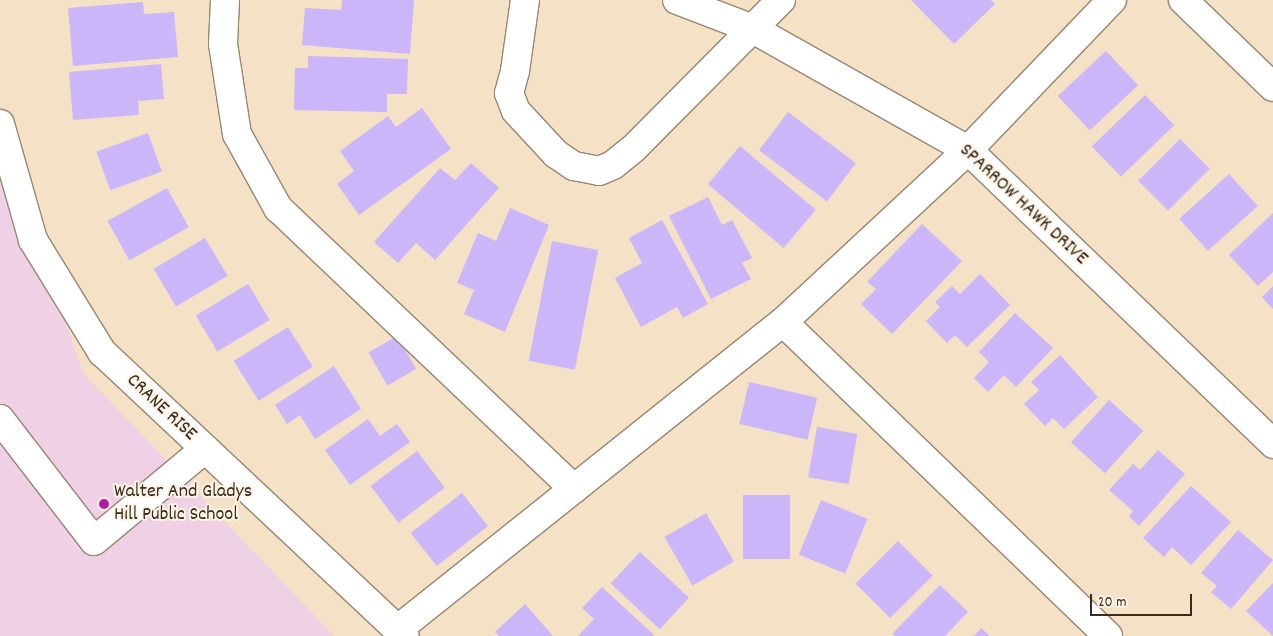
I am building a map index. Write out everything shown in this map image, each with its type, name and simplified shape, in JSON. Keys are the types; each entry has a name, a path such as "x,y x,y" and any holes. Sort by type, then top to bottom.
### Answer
{"street":[{"path":"225,0 224,44 237,134 278,208 574,489"},
{"path":"524,0 515,72 508,94 516,112 556,154 574,166 599,170 613,165 633,149 781,0"},
{"name":"SPARROW HAWK DRIVE","path":"677,0 752,29 968,150 1273,444"},
{"path":"401,633 574,489 783,322 968,150 1112,0"},
{"path":"1183,0 1273,87"},
{"name":"CRANE RISE","path":"0,124 33,240 102,352 401,633"},
{"path":"783,322 1108,636"},
{"path":"0,419 94,541 205,449"}],"shaded area":[{"name":"Walter And Gladys Hill Public School","path":"0,127 83,373 334,636 0,636"}],"building":[{"path":"342,0 414,0 410,54 302,45 305,8 341,10"},
{"path":"911,0 991,0 995,4 954,44"},
{"path":"143,2 144,14 174,12 178,57 73,66 68,8"},
{"path":"1106,51 1138,85 1090,130 1058,96"},
{"path":"308,56 408,59 407,94 387,94 387,112 294,110 295,68 308,68"},
{"path":"161,64 164,99 138,101 139,115 73,120 69,72"},
{"path":"1145,95 1174,125 1121,177 1092,146"},
{"path":"422,108 451,149 359,215 337,184 354,171 340,151 388,116 396,127"},
{"path":"788,112 856,163 827,201 759,150"},
{"path":"148,133 162,172 110,190 96,152"},
{"path":"1180,139 1210,169 1168,210 1138,181"},
{"path":"740,146 816,210 784,248 708,184"},
{"path":"471,163 499,188 435,260 416,243 398,263 374,242 440,168 455,180"},
{"path":"1229,174 1258,206 1208,251 1179,219"},
{"path":"167,188 189,227 129,260 108,221"},
{"path":"708,197 722,225 732,220 752,258 742,263 751,279 711,299 669,216"},
{"path":"510,208 549,225 505,332 464,314 474,290 457,283 478,233 496,241"},
{"path":"1273,213 1273,272 1258,286 1229,255"},
{"path":"662,220 708,304 683,318 677,307 641,327 615,278 642,263 629,238"},
{"path":"922,224 962,261 892,334 861,304 876,289 867,282"},
{"path":"205,238 228,276 176,307 154,269"},
{"path":"552,241 598,250 575,370 529,361"},
{"path":"980,274 1010,305 967,347 955,335 947,343 926,321 940,307 935,302 952,286 960,294"},
{"path":"248,284 270,320 217,351 196,315"},
{"path":"1273,286 1273,309 1262,297"},
{"path":"1015,313 1053,348 1016,387 1004,375 988,392 974,378 989,362 979,352"},
{"path":"288,327 313,367 259,401 234,361"},
{"path":"397,336 416,369 387,385 368,352"},
{"path":"1060,355 1098,397 1064,429 1053,418 1045,426 1024,404 1039,390 1031,382"},
{"path":"334,366 361,409 315,439 300,415 287,424 275,405"},
{"path":"749,382 817,398 808,440 739,424"},
{"path":"1109,400 1143,431 1105,473 1071,442"},
{"path":"368,419 380,436 397,424 410,442 350,485 325,450"},
{"path":"817,427 857,434 849,484 808,477"},
{"path":"1158,450 1185,474 1139,526 1129,516 1133,511 1109,490 1133,464 1140,470"},
{"path":"417,451 445,488 398,523 371,486"},
{"path":"1191,486 1231,522 1191,565 1172,547 1164,557 1143,538"},
{"path":"462,493 488,526 437,566 411,533"},
{"path":"743,495 790,495 790,559 743,559"},
{"path":"821,500 867,519 845,573 799,555"},
{"path":"706,513 734,561 692,585 664,537"},
{"path":"1238,530 1273,560 1231,609 1211,592 1217,586 1201,573"},
{"path":"898,541 933,576 890,618 856,583"},
{"path":"640,552 689,598 660,629 611,583"},
{"path":"1273,583 1273,636 1246,611"},
{"path":"940,585 968,612 945,636 895,636 892,634"},
{"path":"602,587 654,635 578,636 594,619 582,608"},
{"path":"525,604 553,636 499,636 495,632"},
{"path":"981,628 990,636 974,636"}],"place":[{"name":"Walter And Gladys Hill Public School","path":"104,504"}]}
